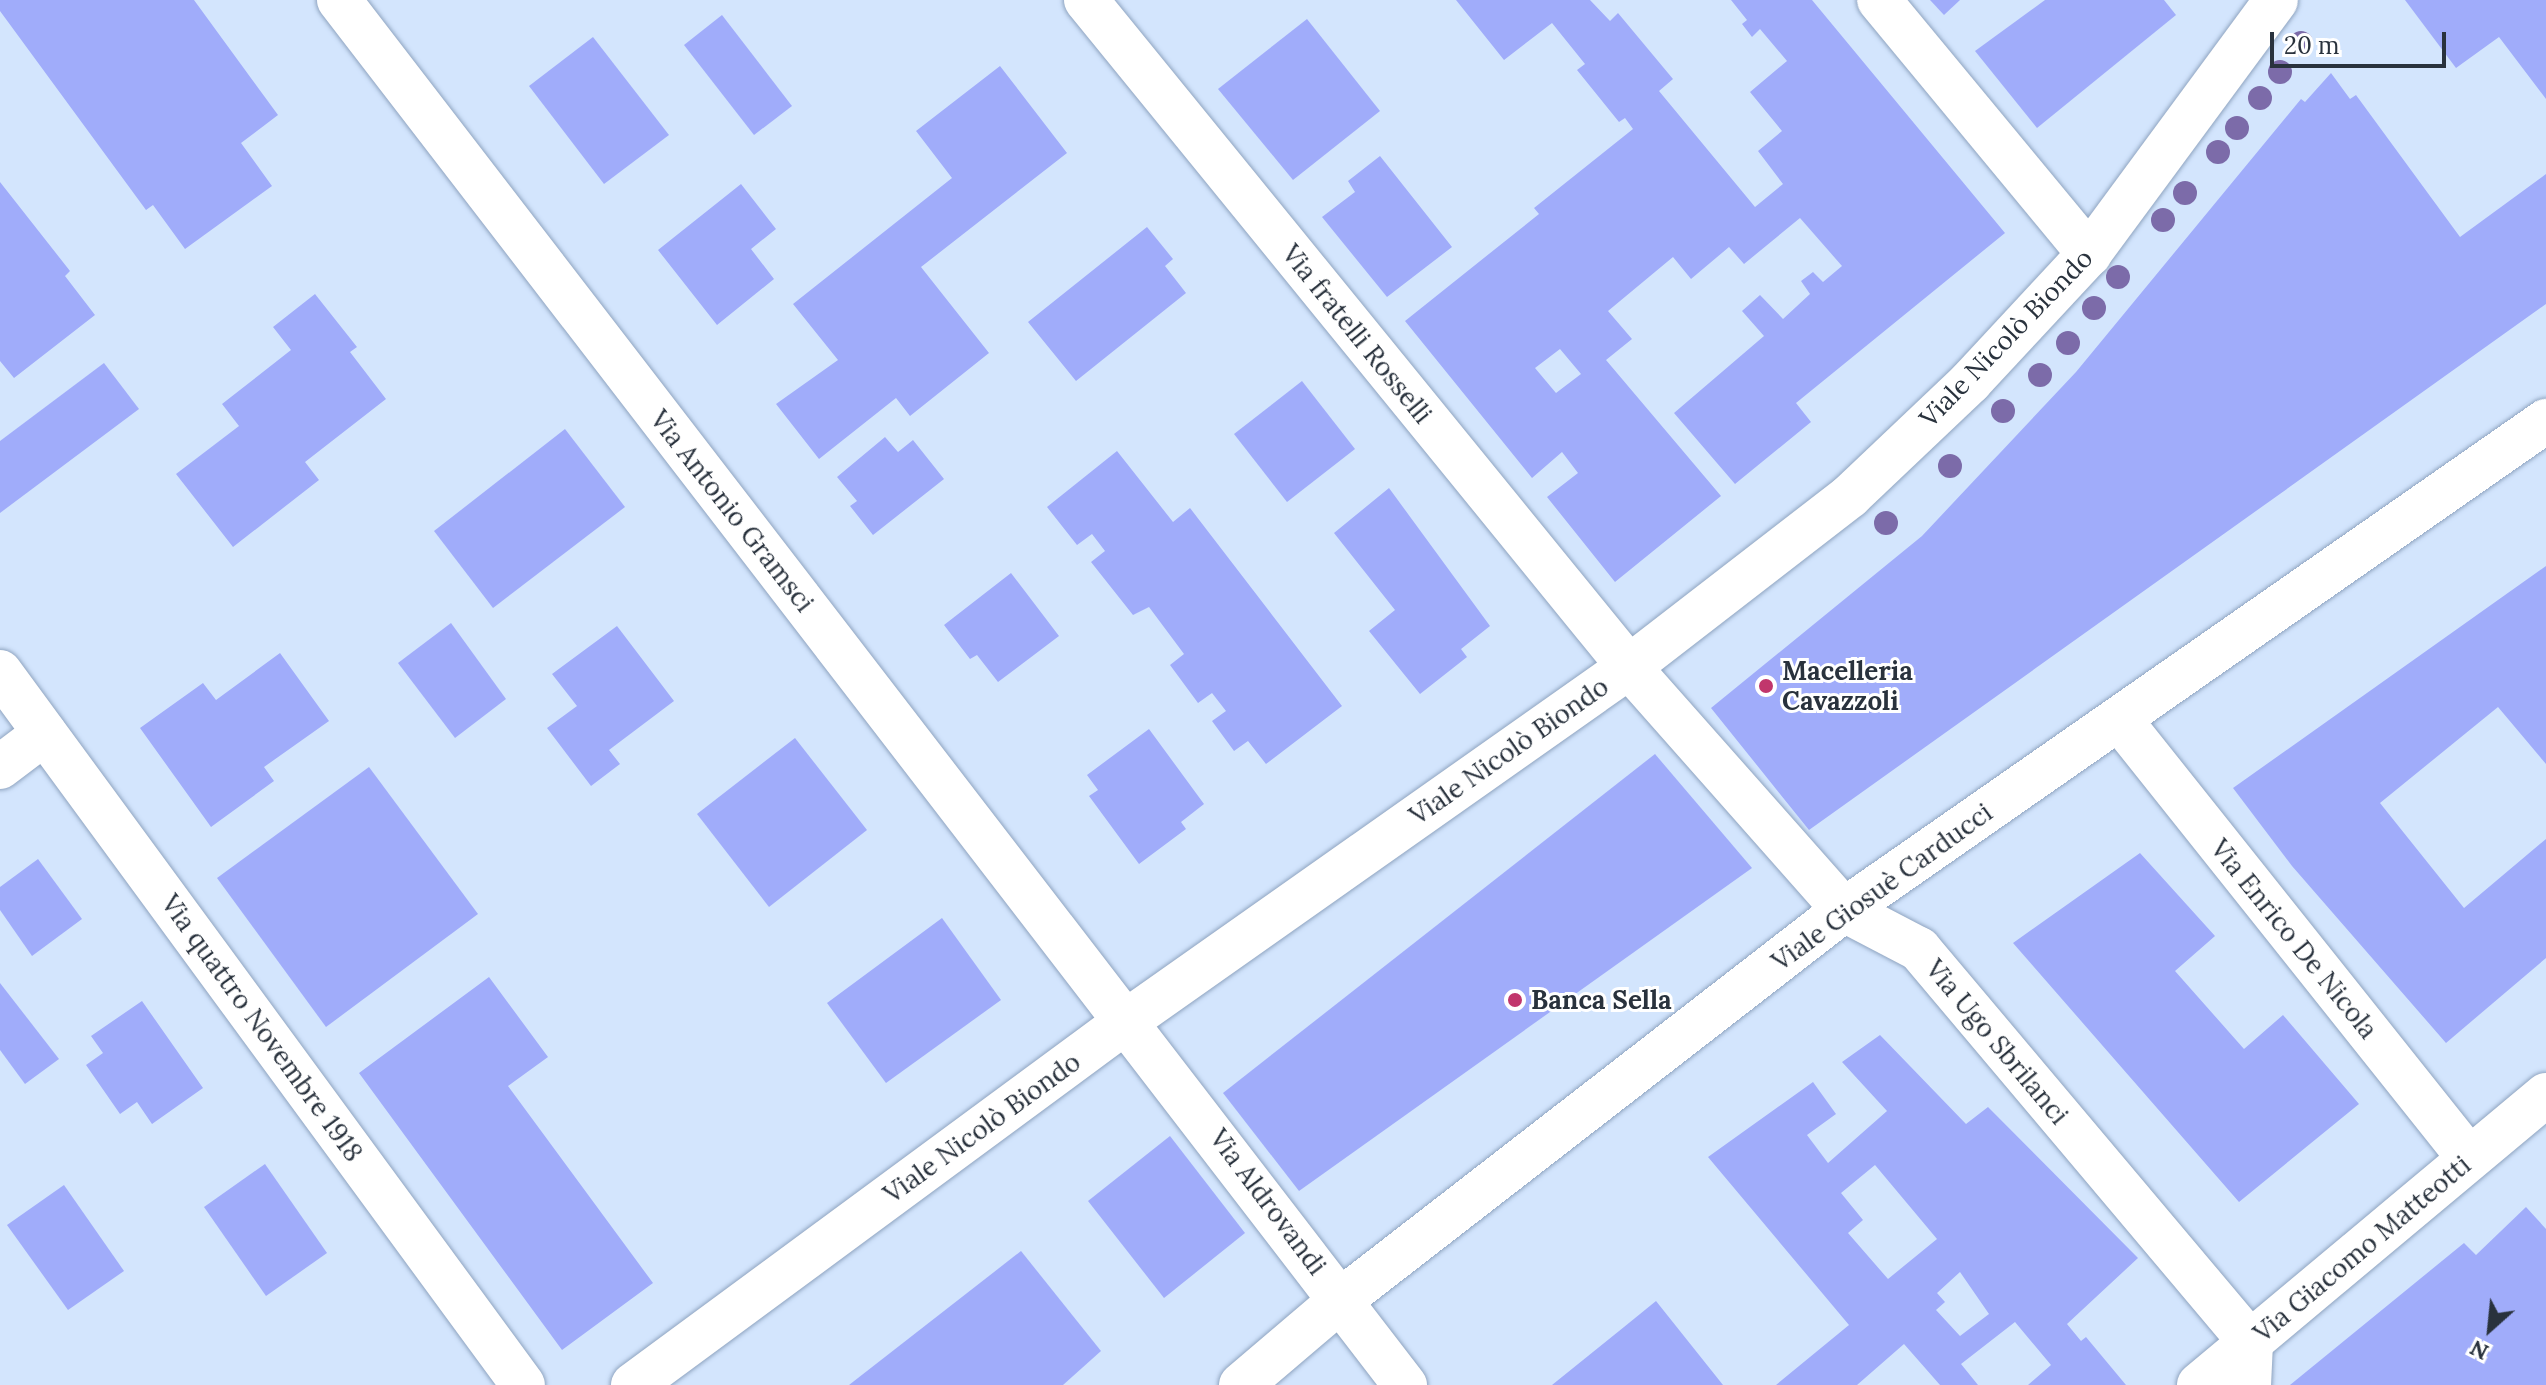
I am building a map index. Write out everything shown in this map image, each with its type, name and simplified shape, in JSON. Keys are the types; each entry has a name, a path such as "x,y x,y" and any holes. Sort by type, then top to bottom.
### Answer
{"street":[{"name":"Via Antonio Gramsci","path":"339,0 1128,1020"},
{"name":"Via fratelli Rosselli","path":"1086,0 1629,667"},
{"path":"1879,0 2089,254"},
{"name":"Viale Nicolò Biondo","path":"633,1385 1128,1020 1629,667 1850,496 1970,382 2089,254 2276,0"},
{"name":"Viale Giosuè Carducci","path":"1241,1385 1342,1299 1844,910 2546,421"},
{"name":"Via Ugo Sbrilanci","path":"1629,667 1844,910 1919,949 2250,1364"},
{"name":"Via quattro Novembre 1918","path":"0,672 523,1385"},
{"name":"Via Enrico De Nicola","path":"2120,720 2469,1158"},
{"path":"0,767 45,733"},
{"name":"Via Aldrovandi","path":"1128,1020 1405,1385"},
{"name":"Via Giacomo Matteotti","path":"2199,1385 2250,1364 2469,1158 2539,1114"}],"building":[{"path":"0,0 194,0 278,115 241,143 272,186 185,249 153,205 146,210 0,11"},
{"path":"1456,0 1590,0 1610,21 1618,13 1673,79 1659,91 1755,207 1783,184 1758,151 1782,131 1750,92 1787,61 1760,29 1752,37 1742,24 1747,20 1731,0 1812,0 2005,233 1796,403 1811,422 1735,484 1674,413 1764,336 1742,311 1760,295 1783,319 1810,294 1801,281 1813,272 1823,282 1842,266 1800,218 1744,264 1729,247 1691,279 1673,257 1608,311 1632,339 1606,360 1721,496 1615,582 1547,497 1578,473 1562,452 1532,478 1405,321 1539,214 1534,208 1633,129 1625,118 1619,122 1577,70 1585,64 1552,23 1504,60","holes":["1560,349 1581,374 1556,393 1535,368"]},
{"path":"1930,0 1960,0 1944,15"},
{"path":"2045,0 2164,0 2176,15 2037,128 1975,51"},
{"path":"2405,0 2546,0 2546,99 2499,37 2456,68"},
{"path":"722,15 792,106 754,135 684,45"},
{"path":"1307,19 1380,111 1293,180 1218,89"},
{"path":"593,37 669,135 604,184 529,86"},
{"path":"1000,66 1067,153 921,267 989,353 910,416 896,398 819,459 776,404 838,360 793,304 952,178 916,131"},
{"path":"2331,73 2350,99 2356,95 2460,237 2546,174 2546,304 1809,830 1711,708 1922,536 2076,372 2301,99 2305,102"},
{"path":"1380,156 1452,247 1387,297 1322,217 1355,192 1348,181"},
{"path":"0,182 70,271 65,276 95,315 14,378 0,361"},
{"path":"741,184 776,229 751,249 774,279 717,325 658,250"},
{"path":"1147,227 1173,259 1165,266 1186,293 1076,381 1028,322"},
{"path":"315,294 357,347 350,352 386,399 305,462 319,480 233,547 176,474 239,426 222,404 291,350 273,327"},
{"path":"104,363 139,409 0,513 0,441"},
{"path":"1302,381 1355,449 1287,502 1234,434"},
{"path":"565,429 625,507 493,608 434,531"},
{"path":"885,437 898,452 913,440 944,479 873,535 850,506 857,501 837,477"},
{"path":"1117,451 1173,522 1190,508 1342,706 1266,764 1248,741 1234,751 1212,721 1226,711 1212,693 1198,703 1170,665 1184,654 1149,607 1133,615 1091,562 1105,551 1092,534 1077,545 1047,507"},
{"path":"1389,488 1490,626 1461,649 1467,657 1420,694 1369,631 1395,610 1334,533"},
{"path":"2546,566 2546,764 2498,707 2380,803 2464,908 2546,839 2546,958 2446,1043 2292,866 2233,788"},
{"path":"1011,573 1059,636 998,682 977,655 970,659 944,625"},
{"path":"451,623 506,699 455,738 398,663"},
{"path":"617,626 674,701 609,750 620,764 591,786 547,728 577,706 552,674"},
{"path":"280,653 329,721 264,767 274,781 211,827 140,728 203,683 216,700"},
{"path":"1149,729 1204,804 1181,822 1186,829 1139,864 1089,796 1098,790 1087,775"},
{"path":"795,738 867,830 769,907 697,814"},
{"path":"1655,754 1752,868 1299,1191 1223,1093"},
{"path":"369,767 478,914 326,1027 217,878"},
{"path":"2140,853 2215,936 2175,971 2244,1049 2283,1015 2359,1104 2239,1202 2013,943"},
{"path":"38,859 82,919 32,956 0,910 0,887"},
{"path":"942,918 1001,1000 886,1083 827,1003"},
{"path":"489,977 548,1057 508,1086 653,1283 562,1350 359,1073"},
{"path":"0,983 59,1059 25,1084 0,1050"},
{"path":"142,1001 203,1088 152,1124 137,1102 120,1114 86,1065 103,1053 91,1036"},
{"path":"1880,1035 1966,1124 1988,1107 2138,1258 2067,1324 2081,1341 2086,1337 2126,1385 2028,1385 2051,1365 2015,1322 1961,1364 1978,1385 1940,1385 1904,1344 1857,1385 1776,1385 1849,1325 1708,1157 1813,1082 1836,1114 1807,1135 1828,1163 1887,1111 1842,1062","holes":["1875,1165 1937,1239 1888,1279 1848,1233 1863,1220 1841,1193","1960,1272 1989,1314 1960,1336 1936,1310 1945,1302 1937,1293"]},
{"path":"1170,1136 1245,1233 1164,1298 1088,1201"},
{"path":"265,1164 327,1253 266,1296 204,1207"},
{"path":"64,1185 124,1271 68,1310 7,1225"},
{"path":"2526,1207 2546,1229 2546,1385 2290,1385 2464,1243 2476,1255"},
{"path":"1021,1251 1101,1351 1063,1385 849,1385"},
{"path":"1656,1301 1723,1385 1552,1385 1624,1327"}],"place":[{"name":"Macelleria Cavazzoli","path":"1766,686"},
{"name":"Banca Sella","path":"1515,1000"}]}
